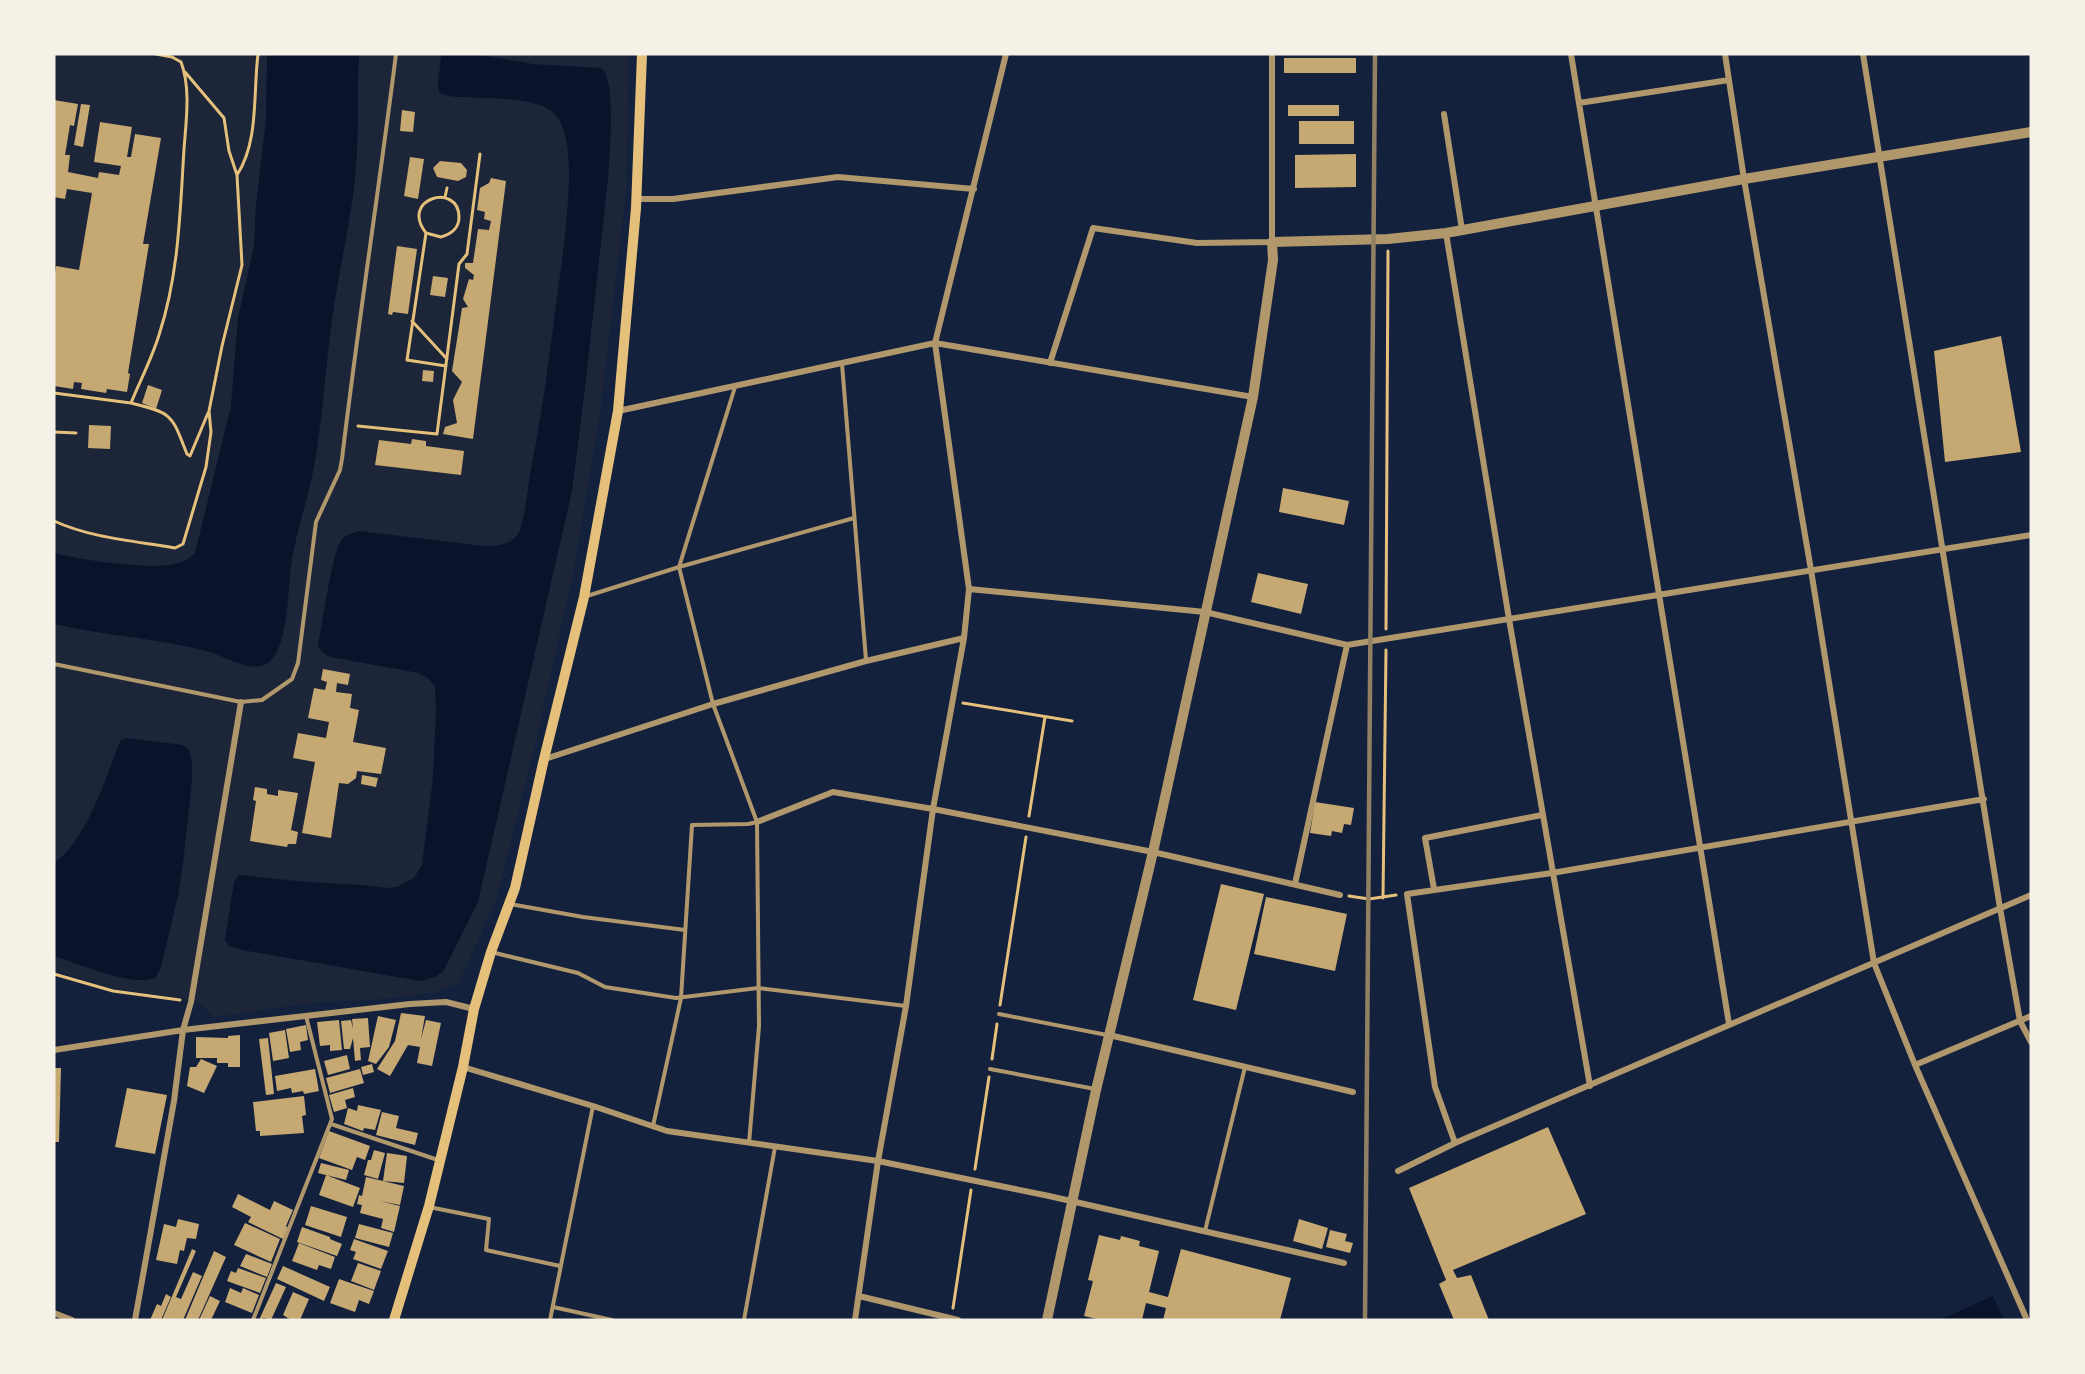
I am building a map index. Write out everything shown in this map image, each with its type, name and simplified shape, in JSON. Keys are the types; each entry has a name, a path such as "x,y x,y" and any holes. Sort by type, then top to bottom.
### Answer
{"main road":[{"path":"394,1320 429,1206 463,1067 474,1009 490,952 515,888 584,597 618,411 637,199 642,54"}],"street":[{"path":"855,1320 878,1161 906,1006 933,809 964,638 969,589 935,343 1006,54"},
{"path":"1047,1320 1096,1090 1153,852 1252,397 1273,260 1272,54"},
{"path":"1571,54 1729,1024"},
{"path":"1725,54 1874,963 1915,1065 2027,1320"},
{"path":"1863,54 2000,908 2020,1021 2031,1042"},
{"path":"1579,103 1729,80"},
{"path":"1444,114 1462,230"},
{"path":"1050,363 1093,228 1197,243 1388,239 1446,233 1744,179 2031,132"},
{"path":"637,199 692,197 838,177 974,189"},
{"path":"1446,233 1542,815 1590,1086"},
{"path":"618,411 935,343 1252,397"},
{"path":"969,589 1205,612 1347,645 2031,535"},
{"path":"544,759 713,704 866,661 964,638"},
{"path":"1295,884 1347,645"},
{"path":"135,1320 174,1101 183,1030 191,1002 242,702"},
{"path":"757,822 833,792 1153,852 1340,895"},
{"path":"1455,1143 1435,1087 1407,894 1701,849 1984,799"},
{"path":"1434,889 1425,838 1542,815"},
{"path":"1398,1172 1455,1143 2031,895"},
{"path":"54,1050 183,1030 443,1002 474,1009"},
{"path":"1915,1065 2031,1016"},
{"path":"1109,1035 1353,1092"},
{"path":"463,1067 667,1131 878,1161 1073,1202 1310,1259 1344,1263"},
{"path":"859,1296 958,1320"},
{"path":"54,1312 72,1320"}],"lane":[{"path":"54,664 242,702 262,700 292,679 298,663 316,522 340,470 342,459 357,332 396,54"},
{"path":"842,364 866,661"},
{"path":"735,387 679,567 713,704 757,822 759,1026 749,1144"},
{"path":"584,597 679,567 854,518"},
{"path":"652,1126 681,998 692,825 757,822"},
{"path":"509,904 584,917 685,930"},
{"path":"490,952 578,973 605,987 681,998 758,988 906,1006"},
{"path":"999,1014 1109,1035"},
{"path":"254,1320 332,1119 306,1016"},
{"path":"1205,1232 1245,1067"},
{"path":"990,1069 1096,1090"},
{"path":"550,1320 593,1106"},
{"path":"331,1124 440,1161"},
{"path":"744,1320 775,1147"},
{"path":"429,1206 489,1219 486,1250 560,1266"},
{"path":"553,1307 612,1320"}],"path":[{"path":"54,393 131,403 162,411 172,419 187,454 190,456 209,411 242,266 237,175 229,151 224,118 185,72 181,62 172,57 156,54"},
{"path":"237,175 244,164 251,140 258,54"},
{"path":"131,403 159,335 179,243 186,114 185,72"},
{"path":"358,426 437,434 459,264 467,254 480,154"},
{"path":"445,197 447,188"},
{"path":"435,197 445,197 452,201 460,214 455,230 441,237 426,233 419,217 421,208 435,197"},
{"path":"426,233 407,360 446,366"},
{"path":"1383,898 1388,239"},
{"path":"412,321 447,359"},
{"path":"54,521 68,528 103,536 180,547 185,539 206,467 211,432 209,411"},
{"path":"54,432 76,433"},
{"path":"952,701 1072,721"},
{"path":"1340,895 1369,899 1407,894"},
{"path":"54,974 113,991 191,1002"}],"shaded area":[{"path":"54,54 629,54 626,192 601,406 573,574 535,745 495,904 458,983 445,989 409,996 311,1003 214,1017 198,1001 114,989 54,969"},
{"path":"267,54 359,54 354,186 332,320 316,455 292,560 282,637 273,658 266,664 253,667 191,647 54,624 54,553 97,561 163,566 186,560 195,553 231,406 238,318 254,246 256,204 266,119"},
{"path":"443,54 474,54 533,64 601,68 606,75 611,102 608,179 572,491 478,902 443,972 420,981 242,950 229,946 225,940 234,882 239,875 386,888 397,887 414,878 422,865 433,778 435,686 419,673 330,657 318,646 331,573 342,539 359,531 483,546 498,545 508,543 516,537 523,519 543,402 564,246 569,187 567,145 559,119 542,106 516,100 452,96 439,92 438,83"},
{"path":"126,738 183,745 188,749 192,761 192,781 178,896 161,967 156,977 147,980 121,977 54,956 54,863 65,854 84,826 93,810 118,746 121,740"},
{"path":"1993,1296 2004,1320 1939,1320"}],"building":[{"path":"1284,58 1356,58 1356,73 1284,73"},
{"path":"54,100 78,104 74,126 70,125 65,155 70,155 68,172 98,178 99,172 119,175 121,166 94,162 100,122 132,127 127,157 131,157 135,134 161,138 143,244 149,244 128,373 130,374 127,392 107,389 106,393 81,389 82,383 74,382 73,389 54,386 56,266 79,270 92,193 67,189 65,199 54,197"},
{"path":"81,104 90,105 83,147 74,145"},
{"path":"1288,105 1339,105 1339,116 1288,116"},
{"path":"402,110 415,112 413,132 400,131"},
{"path":"1299,121 1354,121 1354,144 1299,144"},
{"path":"1356,154 1356,187 1295,188 1295,155"},
{"path":"410,157 424,159 418,199 404,196"},
{"path":"440,161 461,163 467,170 466,177 458,181 437,177 433,168"},
{"path":"491,178 506,181 473,439 443,434 445,427 457,423 453,400 462,382 452,371 462,308 468,307 463,299 469,279 473,280 474,275 465,268 465,263 473,263 478,229 489,230 491,221 484,219 485,212 477,210 480,188 489,183"},
{"path":"397,246 417,249 408,314 393,312 392,315 388,314"},
{"path":"433,276 448,278 445,297 430,295"},
{"path":"2001,336 2021,452 1945,462 1934,351"},
{"path":"423,370 434,371 433,382 422,381"},
{"path":"148,385 162,390 156,409 142,403"},
{"path":"89,425 111,426 110,449 88,448"},
{"path":"412,439 426,441 426,446 464,451 461,475 375,465 379,440 411,444"},
{"path":"1283,488 1349,501 1344,525 1279,512"},
{"path":"1258,573 1308,584 1301,614 1251,602"},
{"path":"323,669 350,674 348,685 337,683 336,692 352,694 350,708 359,710 353,742 386,748 381,774 357,771 356,778 348,784 339,783 331,838 302,833 315,762 293,758 298,733 326,738 329,722 308,718 314,688 325,690 327,682 321,680"},
{"path":"362,775 378,778 376,787 361,784"},
{"path":"255,787 267,789 267,794 278,796 278,790 298,793 291,830 298,832 296,844 288,844 287,847 250,841 256,801 253,800"},
{"path":"1315,802 1354,808 1351,825 1344,824 1342,833 1332,831 1331,836 1310,833"},
{"path":"1221,884 1264,894 1236,1010 1193,1000"},
{"path":"1266,897 1347,914 1335,971 1254,954"},
{"path":"401,1013 425,1016 421,1039 426,1020 441,1023 432,1066 417,1063 420,1047 408,1045 390,1076 377,1069 395,1041"},
{"path":"378,1016 396,1020 389,1047 376,1064 368,1061"},
{"path":"368,1018 370,1047 360,1048 361,1060 355,1061 353,1038 350,1049 344,1049 341,1021 351,1020 353,1029 352,1019"},
{"path":"339,1020 342,1050 330,1051 330,1045 320,1046 317,1022"},
{"path":"306,1025 308,1040 300,1042 301,1050 290,1052 286,1029"},
{"path":"285,1030 289,1058 273,1061 269,1033"},
{"path":"240,1035 240,1067 228,1067 228,1063 217,1063 217,1058 196,1058 196,1037 228,1038 228,1036"},
{"path":"268,1038 274,1094 266,1095 259,1039"},
{"path":"347,1055 350,1069 328,1075 324,1061"},
{"path":"201,1059 217,1066 204,1093 187,1086 190,1067 196,1067"},
{"path":"372,1064 374,1072 363,1075 361,1067"},
{"path":"54,1068 61,1068 59,1142 54,1142"},
{"path":"315,1069 319,1091 304,1094 303,1091 292,1093 291,1088 277,1091 275,1076"},
{"path":"360,1069 364,1083 330,1093 326,1078"},
{"path":"127,1088 167,1095 155,1154 115,1147"},
{"path":"353,1088 355,1097 345,1100 347,1108 334,1112 329,1095"},
{"path":"304,1096 306,1115 302,1116 304,1133 260,1136 260,1131 256,1131 253,1102"},
{"path":"358,1105 381,1110 375,1130 364,1128 363,1131 344,1124 348,1108 357,1111"},
{"path":"382,1112 399,1116 396,1128 418,1133 415,1145 376,1135"},
{"path":"1548,1127 1586,1214 1453,1270 1457,1278 1471,1275 1489,1320 1454,1320 1439,1284 1446,1280 1409,1188"},
{"path":"329,1131 370,1146 365,1160 357,1157 352,1170 319,1158"},
{"path":"374,1150 385,1153 378,1179 364,1175 368,1160 371,1160"},
{"path":"387,1153 407,1156 404,1183 383,1181"},
{"path":"321,1163 349,1170 346,1180 318,1173"},
{"path":"326,1175 360,1188 353,1207 319,1195"},
{"path":"366,1177 404,1186 400,1205 380,1201 400,1206 394,1232 381,1228 383,1219 360,1213 362,1205 357,1204 359,1195 362,1196"},
{"path":"238,1194 270,1210 274,1201 293,1210 283,1239 248,1222 251,1217 232,1207"},
{"path":"311,1206 347,1217 341,1237 305,1225"},
{"path":"178,1219 199,1224 196,1239 187,1238 184,1251 180,1250 177,1264 156,1260 164,1224 176,1227"},
{"path":"1299,1219 1328,1228 1322,1249 1293,1241"},
{"path":"245,1223 280,1239 271,1262 234,1245"},
{"path":"359,1224 393,1233 389,1247 355,1238"},
{"path":"302,1227 342,1244 337,1256 297,1242"},
{"path":"1330,1230 1347,1234 1345,1241 1353,1243 1350,1253 1326,1247"},
{"path":"1099,1235 1120,1240 1121,1236 1140,1241 1139,1246 1159,1251 1149,1292 1168,1297 1181,1249 1291,1278 1280,1320 1163,1320 1166,1308 1146,1303 1142,1320 1101,1320 1084,1316 1093,1281 1088,1280"},
{"path":"354,1239 388,1251 381,1269 353,1259 356,1252 350,1250"},
{"path":"299,1243 335,1257 331,1269 319,1265 317,1270 292,1261"},
{"path":"192,1249 196,1251 176,1297 181,1299 193,1272 202,1276 183,1320 162,1320"},
{"path":"214,1251 226,1257 198,1320 185,1320"},
{"path":"246,1254 272,1264 267,1277 240,1266"},
{"path":"358,1263 381,1271 374,1290 351,1281"},
{"path":"283,1266 330,1287 324,1301 277,1279"},
{"path":"238,1268 266,1278 260,1293 227,1281 231,1271 236,1273"},
{"path":"339,1279 374,1291 369,1304 359,1300 355,1312 330,1303"},
{"path":"276,1283 286,1287 271,1320 264,1318 259,1320"},
{"path":"230,1288 241,1293 243,1288 259,1295 252,1313 225,1302"},
{"path":"293,1292 309,1299 300,1320 291,1320 283,1315"},
{"path":"166,1294 171,1297 161,1320 150,1320 157,1304 161,1306"},
{"path":"210,1296 220,1301 211,1320 199,1320"}],"railway":[{"path":"1365,1320 1375,54"}]}
